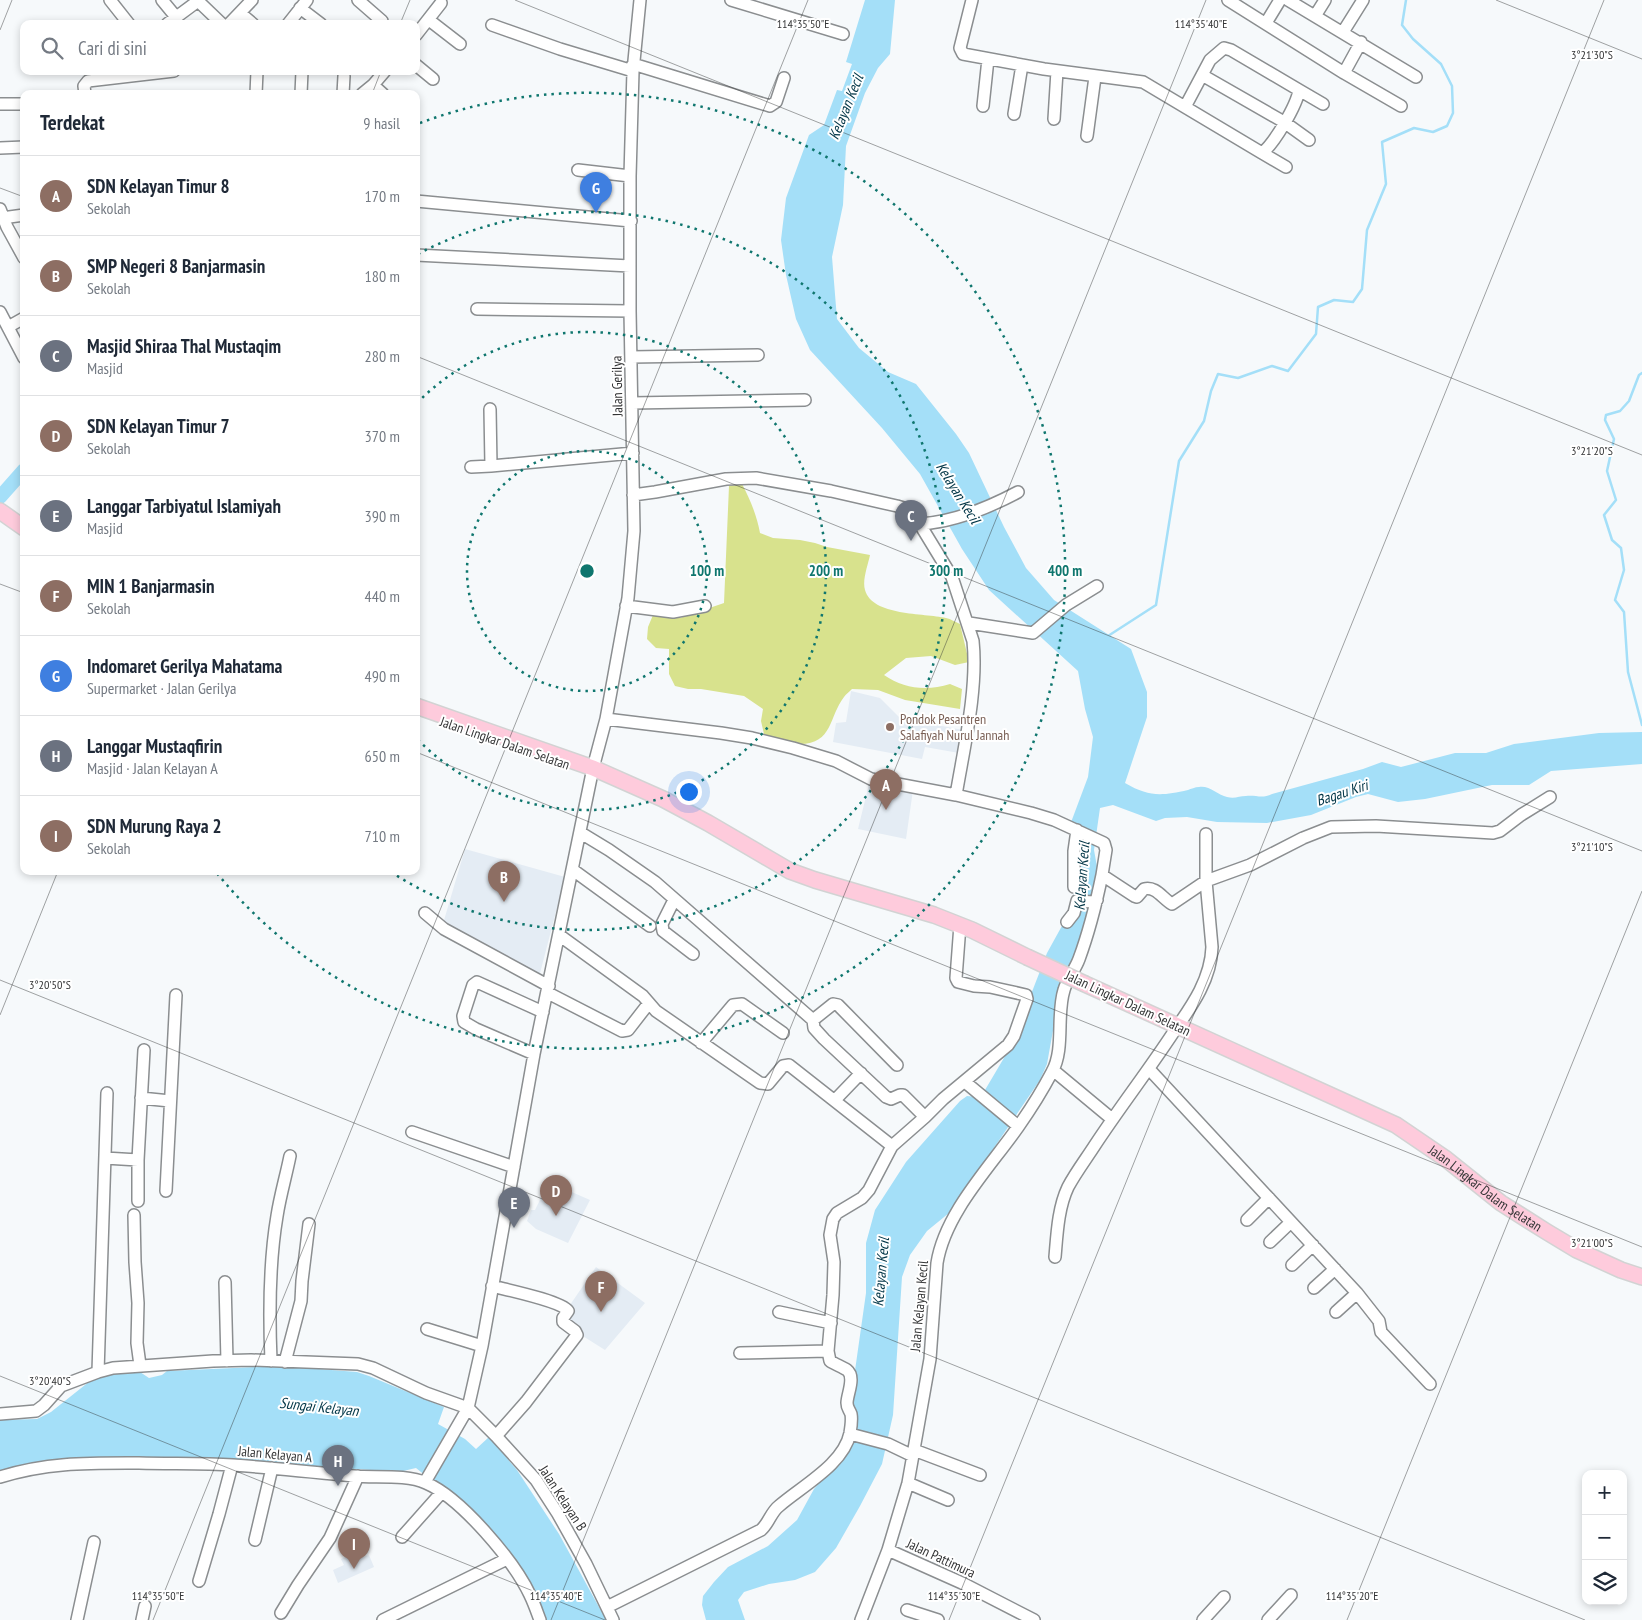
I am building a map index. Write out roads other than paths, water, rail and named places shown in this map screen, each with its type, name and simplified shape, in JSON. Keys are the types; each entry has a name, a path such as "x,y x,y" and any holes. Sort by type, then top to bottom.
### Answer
{"main road":[{"path":"2,508 20,517"},
{"path":"2,508 20,524"},
{"name":"Jalan Lingkar Dalam Selatan","path":"420,707 593,768 663,799 790,871 893,902 960,925 1085,984 1396,1125 1446,1159 1501,1203 1547,1232 1578,1250 1621,1270 1642,1277"},
{"name":"Jalan Lingkar Dalam Selatan","path":"420,714 588,772 593,768"}],"street":[{"path":"110,0 126,20"},
{"path":"162,0 172,20 199,1 218,20"},
{"path":"234,20 252,0"},
{"path":"358,0 381,20"},
{"name":"Jalan Gerilya","path":"428,1477 465,1412 482,1346 534,1054 593,768 606,718 626,606 632,557 633,495 630,176 633,68 640,0"},
{"path":"731,0 843,34"},
{"path":"972,0 960,48 963,54 1057,71 1143,82 1286,167"},
{"path":"1228,0 1401,106"},
{"path":"1266,23 1280,0"},
{"path":"1288,0 1361,42 1416,77"},
{"path":"1316,16 1325,0"},
{"path":"1343,32 1363,0"},
{"path":"420,30 441,3"},
{"path":"291,20 304,4 318,20"},
{"path":"240,13 248,20"},
{"path":"429,20 460,44"},
{"path":"492,25 560,49 770,106 776,102 784,78"},
{"path":"1344,72 1361,42"},
{"path":"1185,107 1210,60 1224,48 1231,50 1323,104"},
{"path":"983,106 988,59"},
{"path":"1014,114 1022,65"},
{"path":"420,68 433,79"},
{"path":"1054,119 1057,71"},
{"path":"84,90 84,86 88,82 122,75"},
{"path":"256,90 257,75"},
{"path":"300,90 302,75"},
{"path":"367,90 382,75"},
{"path":"1202,75 1284,122 1309,140"},
{"path":"343,90 344,76"},
{"path":"1087,136 1096,77"},
{"path":"373,85 379,90"},
{"path":"1262,153 1269,148 1298,98 1298,90"},
{"path":"0,104 20,104"},
{"path":"0,148 20,147"},
{"path":"578,170 630,176"},
{"path":"420,201 631,221"},
{"path":"20,216 2,220 20,251"},
{"path":"420,255 630,266"},
{"path":"476,309 630,311"},
{"path":"0,312 20,350"},
{"path":"8,328 20,320"},
{"path":"631,356 758,355"},
{"path":"632,403 805,400"},
{"path":"490,410 491,466"},
{"path":"471,467 633,453"},
{"path":"633,495 726,479 756,478 898,506 913,513 952,577 969,623 974,651 971,702 956,795"},
{"path":"920,524 947,520 990,507 1018,492"},
{"path":"969,623 1029,633 1037,632 1066,605 1098,586"},
{"path":"626,606 667,612 705,606"},
{"path":"606,718 752,738 816,754 836,761 871,779 956,795 1031,813 1078,830 1074,851 1074,887"},
{"path":"1102,875 1134,896 1137,897 1144,889 1150,888 1156,890 1172,904 1206,881 1270,856 1322,829 1339,826 1376,826 1493,833 1500,831 1520,815 1550,798"},
{"name":"Jalan Kelayan Kecil","path":"861,1620 888,1550 908,1483 930,1359 939,1253 955,1216 968,1194 1053,1070 1058,1052 1063,991 1078,961 1096,901 1102,875 1105,846 1104,843 1078,830"},
{"path":"581,833 655,882 813,1020 814,1028 886,1097 891,1100 903,1095 926,1117"},
{"path":"1055,1258 1060,1215 1068,1188 1112,1119 1178,1026 1204,982 1212,956 1206,881 1206,834"},
{"path":"573,870 650,926"},
{"path":"674,900 662,924 662,931 693,954"},
{"path":"1067,922 1074,913 1077,901 1096,901"},
{"path":"425,913 444,930 616,1029 625,1031 649,1003"},
{"path":"607,1607 761,1530 777,1507 821,1474 844,1448 851,1435 851,1414 847,1408 850,1375 847,1371 830,1361 828,1351 834,1262 830,1235 833,1220 838,1213 862,1198 869,1190 892,1146 926,1117 943,1099 969,1086 1011,1042 1028,997 990,987 974,986 957,980 960,925"},
{"path":"559,936 643,996 656,1011 700,1043 764,1084 768,1084 783,1066 789,1065 892,1146"},
{"path":"534,1054 476,1029 464,1022 463,1016 473,985 477,982 543,1012"},
{"path":"166,1191 176,995"},
{"path":"700,1043 733,1005 738,1003 783,1033"},
{"path":"813,1020 833,1004 838,1004 897,1065"},
{"path":"138,1201 138,1160 144,1050"},
{"path":"1149,1069 1335,1268 1378,1321 1381,1332 1430,1384"},
{"path":"1053,1070 1112,1119"},
{"path":"834,1100 861,1073"},
{"path":"969,1086 1017,1125"},
{"path":"98,1372 107,1093"},
{"path":"141,1098 170,1101"},
{"path":"412,1132 514,1167"},
{"path":"271,1361 270,1314 274,1243 277,1217 290,1156"},
{"path":"105,1158 138,1160"},
{"path":"1247,1220 1269,1198"},
{"path":"134,1214 138,1303 137,1343 140,1365"},
{"path":"1270,1242 1291,1222"},
{"path":"285,1362 301,1301 309,1224"},
{"path":"1292,1266 1313,1245"},
{"path":"1314,1288 1335,1268"},
{"path":"224,1282 227,1361"},
{"path":"492,1286 548,1301 565,1308 568,1311 563,1321 577,1335 526,1402 496,1436"},
{"path":"1336,1312 1357,1293"},
{"path":"779,1312 831,1323"},
{"path":"427,1329 482,1346"},
{"path":"740,1353 828,1351"},
{"path":"0,1414 36,1411 61,1386 114,1368 227,1361 271,1361 365,1366 406,1387 426,1393 465,1412"},
{"name":"Jalan Kelayan B","path":"465,1412 496,1436 536,1480 561,1520 613,1620"},
{"path":"851,1435 888,1444 980,1475"},
{"name":"Jalan Kelayan A","path":"0,1477 33,1468 64,1464 232,1465 358,1476 372,1474 411,1479 428,1477 474,1522 507,1560 530,1594 540,1620"},
{"path":"199,1581 232,1465"},
{"path":"255,1540 272,1468"},
{"path":"281,1614 330,1538 358,1476"},
{"path":"908,1483 948,1500"},
{"path":"402,1537 442,1492"},
{"path":"77,1620 94,1542"},
{"name":"Jalan Pattimura","path":"888,1550 1034,1620"},
{"path":"383,1620 507,1560"},
{"path":"1268,1620 1290,1595"},
{"path":"1203,1620 1224,1597"},
{"path":"142,1620 145,1606"},
{"path":"907,1610 938,1620"}],"water":[{"path":"865,0 895,0 890,54 878,68 865,93 846,146 843,205 832,257 837,319 859,348 888,372 916,384 956,434 969,453 1004,527 1026,568 1054,600 1131,649 1147,692 1147,717 1125,783 1141,791 1155,794 1203,787 1230,798 1265,796 1382,762 1401,767 1455,753 1486,753 1514,744 1599,733 1642,732 1642,764 1551,771 1529,785 1492,785 1425,799 1398,802 1368,794 1311,815 1267,823 1217,822 1187,817 1165,818 1156,821 1113,805 1100,808 1094,850 1099,878 1084,933 1061,986 1047,1064 1040,1080 949,1213 927,1231 910,1255 902,1277 893,1415 882,1464 836,1548 815,1572 795,1580 769,1584 744,1592 738,1600 745,1620 706,1620 702,1605 703,1596 714,1582 728,1567 768,1546 797,1520 814,1489 843,1455 866,1293 866,1243 875,1210 906,1162 960,1101 967,1096 978,1097 985,1090 1011,1046 1047,953 1074,904 1071,856 1075,836 1070,825 1088,777 1093,737 1085,709 1078,671 989,590 962,549 920,474 882,428 810,350 796,319 786,275 781,240 786,198 809,135 824,125 837,90 842,91 852,64 846,62"},
{"name":"Sungai Kelayan","path":"280,1366 357,1372 369,1376 444,1407 438,1424 465,1439 476,1449 489,1437 517,1470 559,1534 606,1620 545,1620 533,1592 442,1489 416,1468 399,1472 256,1462 0,1472 0,1420 37,1419 51,1412 90,1381 110,1374 140,1372 149,1378 162,1375 167,1371"}],"waterway":[{"path":"1108,636 1156,605 1179,461 1204,421 1211,391 1218,374 1238,378 1272,366 1288,371 1316,334 1318,307 1334,300 1353,302 1362,289 1367,230 1386,184 1382,142 1414,128 1433,132 1447,126 1453,113 1452,86 1441,64 1413,39 1402,25 1406,0"},
{"path":"1642,373 1639,375 1629,401 1620,411 1606,415 1605,420 1614,439 1607,471 1616,500 1604,515 1612,540 1621,548 1624,570 1615,600 1624,612 1628,672 1642,725"},
{"path":"0,497 20,474"}],"place":[{"name":"Indomaret Gerilya Mahatama","path":"596,213"},
{"name":"Masjid Shiraa Thal Mustaqim","path":"911,541"},
{"name":"Pondok Pesantren Salafiyah Nurul Jannah","path":"890,727"},
{"name":"SDN Kelayan Timur 8","path":"886,810"},
{"name":"SMP Negeri 8 Banjarmasin","path":"504,902"},
{"name":"SDN Kelayan Timur 7","path":"556,1216"},
{"name":"Langgar Tarbiyatul Islamiyah","path":"514,1228"},
{"name":"MIN 1 Banjarmasin","path":"601,1312"},
{"name":"Langgar Mustaqfirin","path":"338,1486"},
{"name":"SDN Murung Raya 2","path":"354,1569"}],"water label":[{"name":"Kelayan Kecil","path":"846,107"},
{"name":"Kelayan Kecil","path":"958,493"},
{"name":"Bagau Kiri","path":"1342,793"},
{"name":"Kelayan Kecil","path":"1082,876"},
{"name":"Kelayan Kecil","path":"881,1272"}]}
